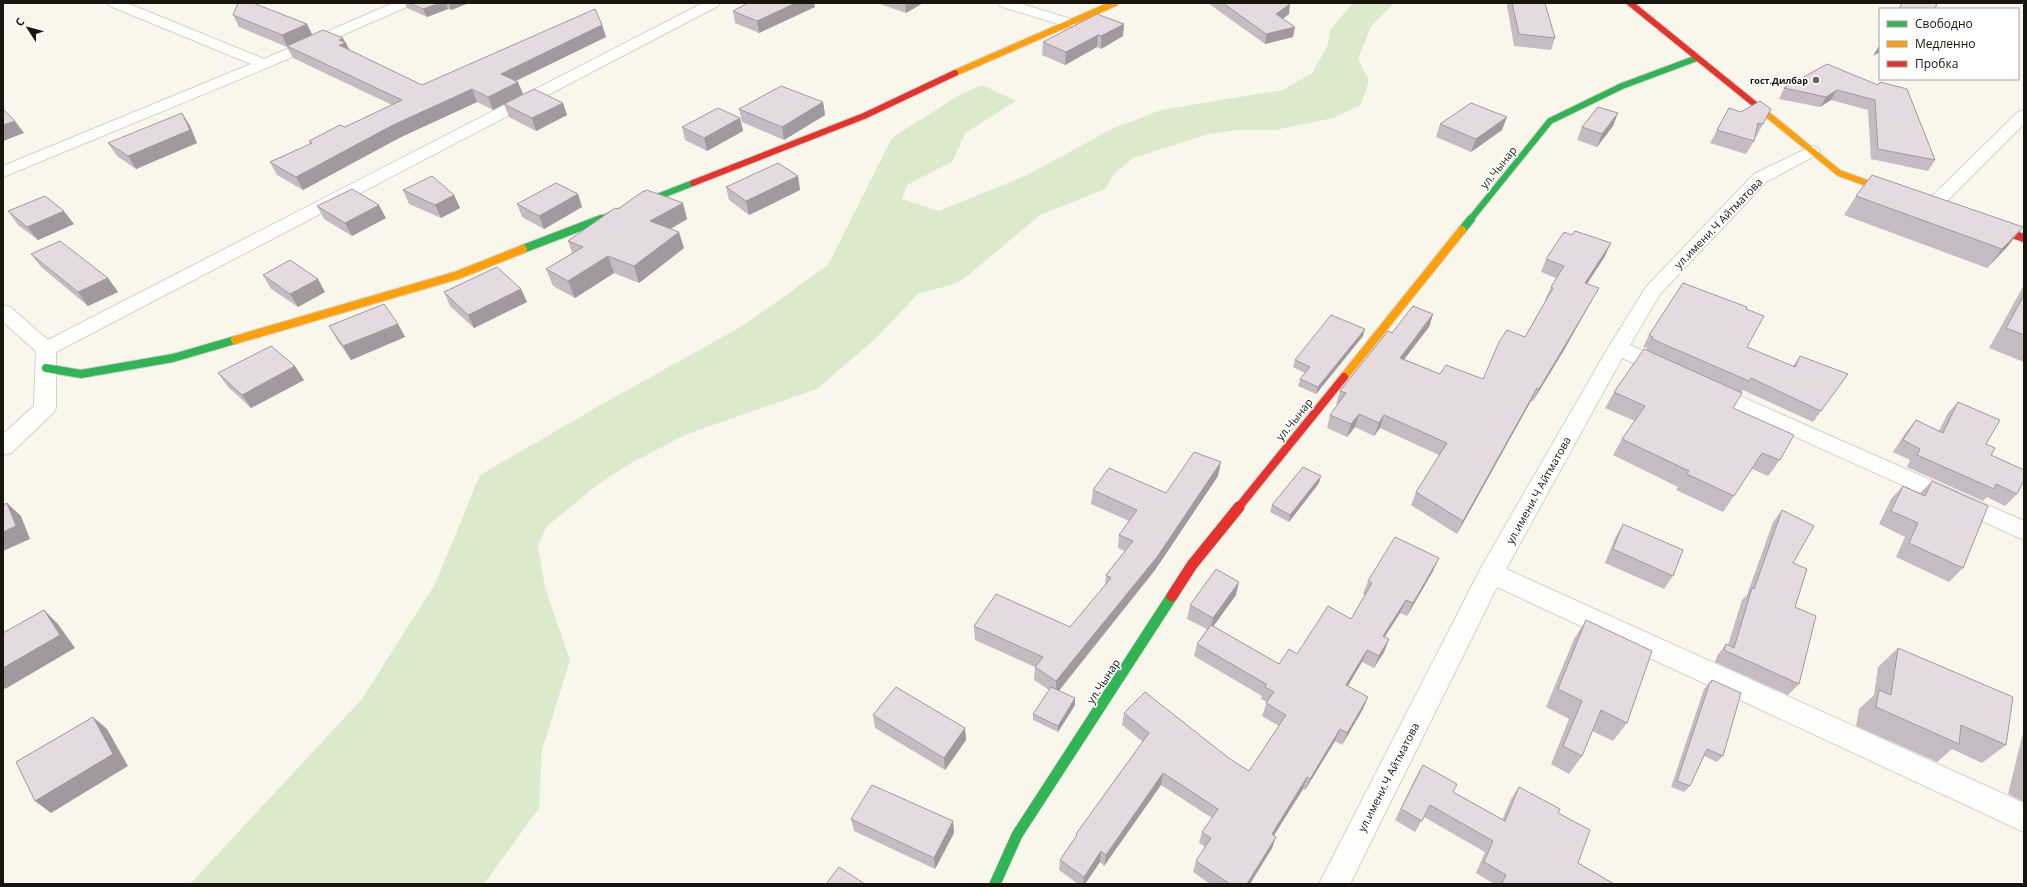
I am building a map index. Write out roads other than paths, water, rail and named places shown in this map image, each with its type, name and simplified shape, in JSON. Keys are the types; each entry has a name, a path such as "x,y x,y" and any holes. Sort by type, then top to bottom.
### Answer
{"street":[{"path":"115,3 264,64"},
{"path":"3,172 264,64 404,3"},
{"path":"46,359 713,3"},
{"path":"1005,3 1069,23"},
{"path":"7,319 46,359 81,374 172,358 458,275 864,116 920,89 1115,3"},
{"path":"1630,3 1839,173 1904,196"},
{"name":"ул.Чынар","path":"995,884 1017,835 1192,565 1550,121 1622,86 1697,58"},
{"path":"1932,206 2024,115"},
{"name":"ул.имени.Ч Айтматова","path":"1334,884 1491,573 1618,348 1653,291 1760,178 1812,151"},
{"path":"1982,223 2024,238"},
{"path":"1618,348 2024,531"},
{"path":"3,447 45,408 46,359"},
{"path":"1491,573 2024,818"}],"place":[{"name":"гост.Дилбар","path":"1816,80"}]}
